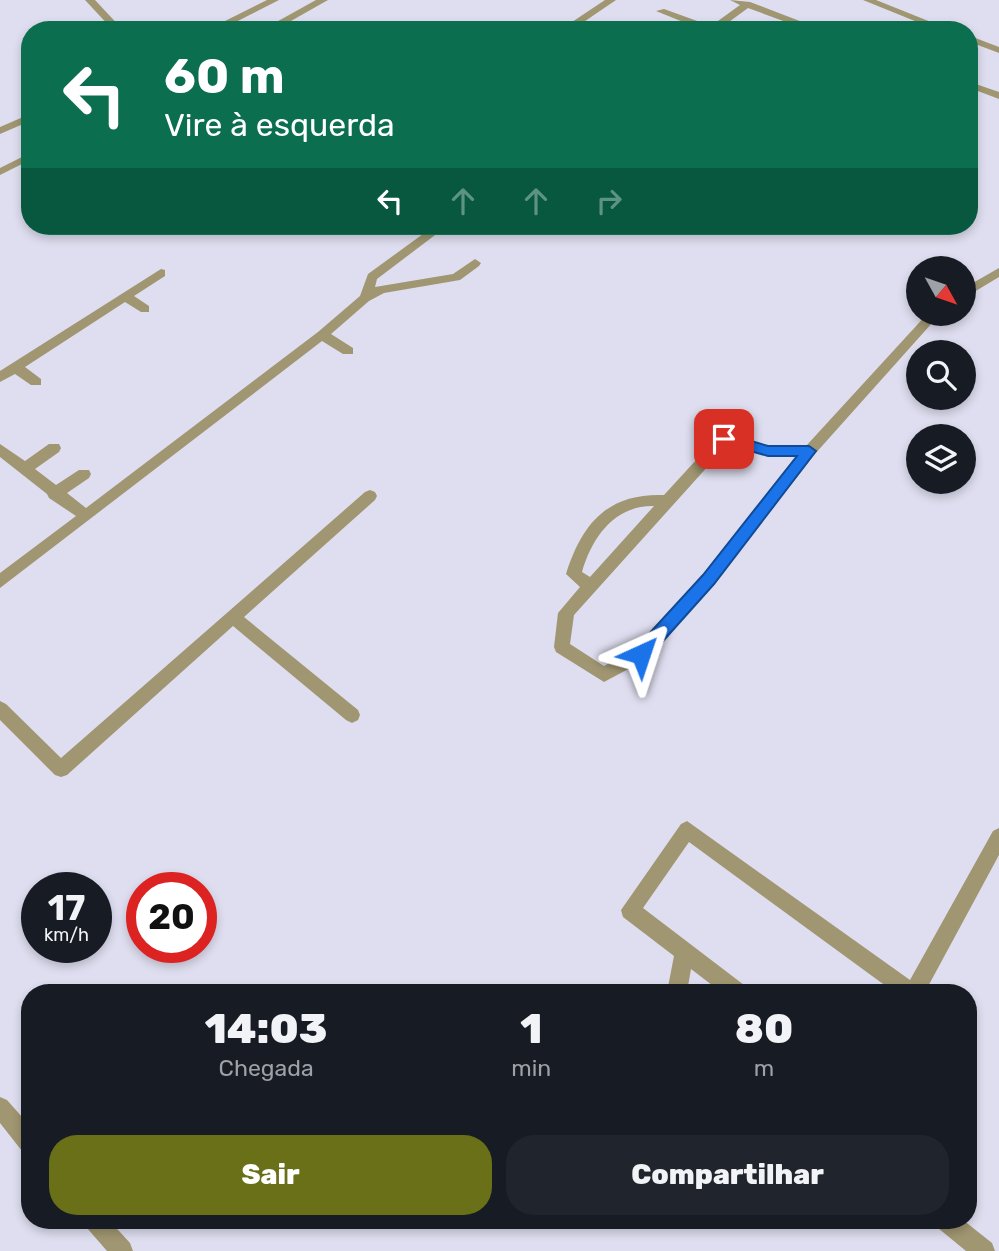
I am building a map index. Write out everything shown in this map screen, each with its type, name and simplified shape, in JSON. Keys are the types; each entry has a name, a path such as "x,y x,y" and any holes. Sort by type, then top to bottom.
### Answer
{"lane":[{"path":"90,0 110,21"},
{"path":"231,21 274,0"},
{"path":"284,21 323,0"},
{"path":"579,21 611,0"},
{"path":"735,0 793,21"},
{"path":"868,0 923,21"},
{"path":"724,21 747,4"},
{"path":"661,11 688,21"},
{"path":"978,41 999,50"},
{"path":"978,88 999,96"},
{"path":"0,131 21,121"},
{"path":"0,172 21,161"},
{"path":"365,298 372,277 429,235"},
{"path":"0,582 322,335 365,298 392,286 456,278 475,263"},
{"path":"0,377 161,272"},
{"path":"976,286 999,272"},
{"path":"125,296 145,309"},
{"path":"809,451 768,451 724,439 566,612 562,647 604,675 641,654 709,579 809,451 923,326"},
{"path":"322,335 348,351"},
{"path":"15,367 36,382"},
{"path":"23,469 54,448"},
{"path":"0,449 54,494 86,516"},
{"path":"54,494 84,474"},
{"path":"0,709 61,769 370,496"},
{"path":"591,586 574,574 580,549 606,515 636,502 668,501"},
{"path":"232,616 352,715"},
{"path":"727,984 630,909 685,831 689,831 901,984"},
{"path":"916,984 999,836"},
{"path":"679,984 685,950"},
{"path":"0,1107 21,1132"},
{"path":"103,1229 122,1251"},
{"path":"957,1229 984,1251"}],"shaded area":[{"path":"0,0 999,0 999,1251 0,1251"}],"route":[{"path":"641,654 709,579 809,451 768,451 724,439"}]}
